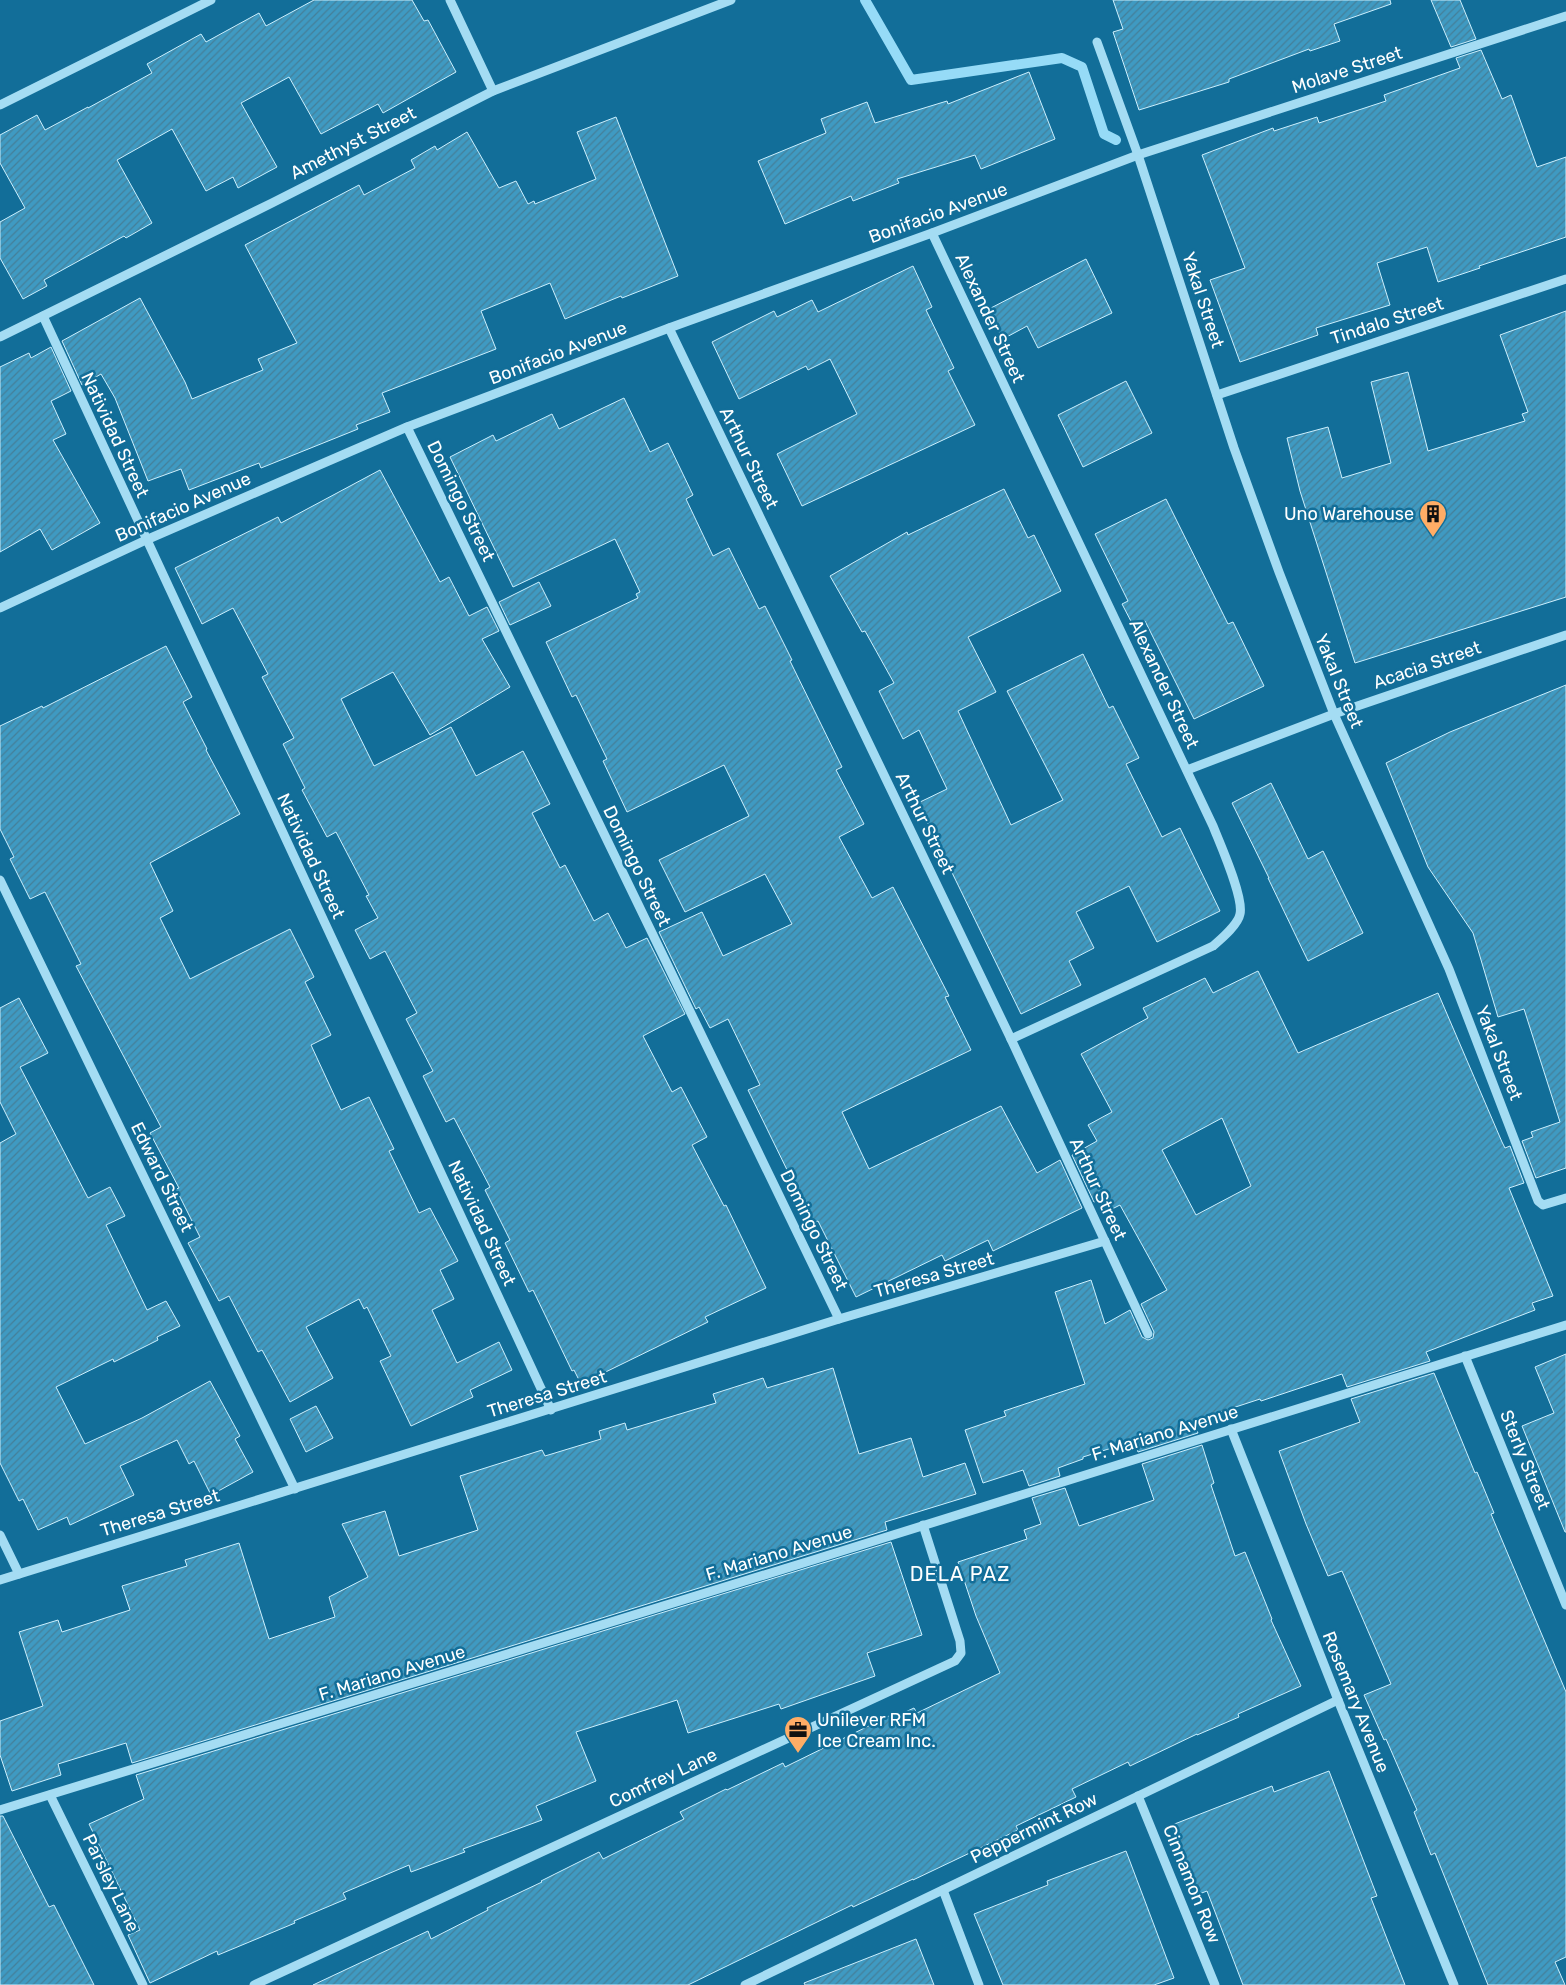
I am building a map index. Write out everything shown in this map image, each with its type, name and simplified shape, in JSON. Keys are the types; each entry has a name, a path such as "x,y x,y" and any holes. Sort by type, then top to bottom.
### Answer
{"street":[{"path":"0,105 211,0"},
{"path":"450,0 493,90"},
{"name":"Amethyst Street","path":"0,337 493,90 731,0"},
{"name":"Molave Street","path":"1138,155 1566,16"},
{"name":"Yakal Street","path":"1097,42 1138,155 1234,448 1279,572 1334,714 1449,968 1538,1201 1543,1205 1566,1198"},
{"name":"Bonifacio Avenue","path":"0,608 146,540 406,427 1138,155"},
{"name":"Alexander Street","path":"932,233 1187,770 1213,826 1238,889 1240,914 1228,933 1213,946 1011,1040"},
{"name":"Tindalo Street","path":"1217,395 1566,279"},
{"name":"Natividad Street","path":"43,316 551,1410"},
{"name":"Arthur Street","path":"669,328 1011,1040 1148,1334"},
{"name":"Domingo Street","path":"406,427 839,1319"},
{"name":"Acacia Street","path":"1187,770 1334,714 1566,635"},
{"name":"Edward Street","path":"0,880 295,1489"},
{"name":"Theresa Street","path":"0,1580 839,1319 1105,1241"},
{"name":"F. Mariano Avenue","path":"0,1810 1566,1325"},
{"name":"Sterly Street","path":"1465,1356 1566,1605"},
{"name":"Rosemary Avenue","path":"1231,1429 1338,1700 1454,1985"},
{"name":"Comfrey Lane","path":"254,1985 955,1661 961,1653 960,1641 923,1525"},
{"path":"0,1535 19,1574"},
{"name":"Peppermint Row","path":"745,1985 1338,1700"},
{"name":"Parsley Lane","path":"50,1795 144,1985"},
{"name":"Cinnamon Row","path":"1138,1796 1215,1985"},
{"path":"943,1890 979,1985"}],"building":[{"path":"314,0 412,0 424,21 428,20 456,72 383,113 378,104 321,134 289,77 241,103 277,167 238,188 233,177 206,191 172,129 117,160 152,223 126,238 124,236 44,280 47,286 23,299 0,258 0,222 25,208 0,163 0,135 37,115 45,130 152,73 147,64 201,34 206,42 259,13 266,26"},
{"path":"1113,0 1390,0 1391,4 1334,24 1340,41 1310,51 1309,49 1229,79 1229,82 1139,110 1113,32 1123,29"},
{"path":"1431,0 1460,0 1476,39 1451,47"},
{"path":"1481,50 1502,99 1511,95 1537,167 1566,157 1566,237 1438,282 1427,247 1377,263 1390,305 1316,328 1318,335 1240,362 1210,280 1245,268 1202,155 1273,128 1274,131 1317,117 1319,123 1386,101 1384,95 1460,68 1456,58"},
{"path":"1029,72 1055,139 981,169 975,155 897,179 899,183 853,201 851,196 785,224 758,161 826,133 821,119 867,102 875,123 947,101 948,104"},
{"path":"616,117 678,276 622,298 621,296 565,319 550,283 481,311 496,349 382,393 390,412 356,425 358,429 261,468 259,463 189,490 181,469 148,481 115,398 101,374 82,385 62,341 140,298 185,382 192,399 263,370 258,359 297,343 245,245 359,185 364,195 415,168 411,160 435,146 437,150 467,132 499,188 516,181 528,204 534,201 535,204 596,179 577,132"},
{"path":"1086,259 1112,313 1038,348 1027,326 1003,339 987,310"},
{"path":"913,266 932,307 926,310 954,368 948,371 975,425 802,506 777,454 857,414 830,359 808,370 806,366 739,399 712,342 774,311 777,317 812,300 818,312"},
{"name":"Uno Warehouse","path":"1566,311 1566,597 1355,663 1300,491 1287,438 1328,427 1342,478 1391,463 1371,382 1408,372 1428,451 1525,421 1522,414 1528,412 1500,335"},
{"path":"51,347 71,391 51,401 66,434 53,440 100,523 52,550 40,529 0,552 0,367 29,353 31,358"},
{"path":"1126,381 1152,433 1083,467 1058,415"},
{"path":"624,398 650,452 668,443 693,495 686,499 713,556 729,548 759,609 765,606 842,767 836,770 864,824 839,837 872,898 893,887 949,996 945,997 971,1050 842,1112 869,1169 1001,1106 1037,1173 1060,1160 1082,1208 993,1251 988,1240 945,1261 942,1255 856,1297 818,1221 813,1223 748,1090 760,1085 728,1019 710,1028 699,1007 696,1009 659,932 702,912 723,956 792,924 765,874 685,912 659,860 749,816 724,765 627,812 603,761 607,759 576,695 572,697 546,642 638,598 636,594 640,592 615,539 513,587 450,457 493,435 496,441 552,414 559,429"},
{"path":"380,470 440,582 449,577 469,616 487,607 499,631 482,639 510,687 430,735 393,672 341,699 374,766 451,727 476,776 523,751 550,804 532,813 560,868 565,865 594,921 608,913 626,948 647,938 685,1014 643,1036 672,1092 681,1087 707,1137 692,1145 724,1206 726,1205 766,1288 705,1317 708,1322 581,1384 574,1370 572,1371 533,1290 529,1292 505,1243 510,1240 485,1190 490,1187 454,1118 446,1122 423,1076 433,1071 406,1019 417,1013 385,951 370,959 355,930 378,918 366,896 369,895 336,832 327,837 302,790 305,788 283,744 294,738 262,677 268,674 233,608 202,624 175,568 278,517 281,523"},
{"path":"1004,489 1028,538 1034,535 1061,591 968,637 996,692 958,711 1011,825 1063,800 1007,691 1083,654 1109,708 1113,706 1139,758 1126,764 1162,837 1180,828 1220,911 1157,942 1129,886 1076,912 1094,948 1069,961 1081,985 1021,1014 918,803 947,789 919,730 903,739 879,691 894,683 865,631 862,632 830,576 907,532 908,535"},
{"path":"1166,499 1228,624 1233,622 1264,686 1194,719 1145,621 1134,627 1122,604 1128,601 1095,534"},
{"path":"539,582 551,606 510,625 499,602"},
{"path":"166,646 192,697 183,702 240,814 150,863 173,911 160,918 190,979 290,929 314,977 305,982 331,1035 311,1045 341,1110 369,1097 394,1149 389,1151 419,1213 430,1208 458,1261 440,1270 454,1299 432,1310 457,1363 499,1342 512,1370 470,1390 473,1397 411,1426 380,1361 391,1356 367,1307 364,1309 359,1299 306,1327 333,1378 290,1402 262,1350 258,1352 229,1296 219,1301 188,1243 200,1237 176,1189 179,1188 150,1133 161,1127 76,966 81,964 45,892 30,899 10,859 14,857 0,829 0,726 42,706 43,708"},
{"path":"1566,685 1566,1168 1536,1178 1522,1141 1533,1137 1531,1132 1560,1122 1524,1009 1498,1017 1473,933 1428,867 1386,763 1450,732"},
{"path":"1271,783 1308,859 1323,851 1363,933 1308,961 1232,803"},
{"path":"1258,971 1298,1053 1438,993 1502,1142 1505,1148 1510,1146 1524,1183 1509,1188 1553,1296 1532,1303 1535,1310 1426,1352 1430,1361 1347,1387 1342,1374 1261,1401 1260,1399 1205,1417 1205,1420 1194,1423 1198,1433 1138,1452 1134,1441 1083,1457 1083,1459 1058,1468 1060,1476 1029,1486 1023,1470 983,1483 965,1430 1006,1416 1004,1411 1085,1384 1055,1292 1091,1280 1105,1324 1130,1310 1142,1337 1148,1340 1153,1338 1154,1332 1141,1304 1167,1290 1120,1205 1108,1211 1101,1199 1094,1202 1072,1155 1097,1141 1088,1125 1112,1112 1081,1054 1148,1018 1143,1008 1205,978 1213,993","holes":["1222,1118 1251,1186 1196,1215 1162,1150"]},
{"path":"19,998 48,1053 20,1067 88,1198 110,1187 125,1216 106,1225 147,1310 166,1301 180,1326 157,1337 158,1340 114,1362 113,1359 56,1387 85,1444 142,1418 210,1381 240,1436 235,1439 253,1472 211,1495 194,1461 189,1464 177,1440 120,1466 134,1495 70,1525 67,1517 38,1530 23,1499 19,1501 0,1463 0,1143 16,1134 0,1102 0,1008"},
{"path":"1566,1354 1565,1532 1522,1426 1554,1413 1535,1367"},
{"path":"833,1368 859,1454 911,1438 923,1477 965,1463 976,1494 885,1522 887,1530 132,1763 126,1743 58,1764 61,1775 12,1791 0,1755 0,1721 43,1706 19,1632 58,1620 62,1632 130,1610 122,1586 187,1566 185,1560 239,1543 269,1639 335,1617 329,1597 368,1577 342,1524 385,1511 399,1556 478,1530 460,1476 542,1450 545,1456 601,1439 599,1431 625,1423 627,1430 716,1403 713,1394 763,1378 767,1388"},
{"path":"1434,1373 1475,1473 1477,1472 1494,1513 1491,1514 1566,1692 1566,1957 1555,1962 1565,1985 1488,1985 1435,1853 1431,1855 1414,1812 1417,1810 1386,1739 1384,1740 1364,1695 1391,1684 1342,1571 1328,1576 1306,1524 1279,1451 1360,1422 1351,1399"},
{"path":"316,1406 333,1438 306,1452 290,1419"},
{"path":"1202,1445 1214,1483 1211,1485 1235,1556 1245,1552 1271,1620 1301,1686 1238,1714 1239,1717 1197,1734 1130,1766 1128,1762 1072,1789 1076,1797 1016,1826 1018,1830 913,1880 853,1907 852,1905 688,1985 313,1985 428,1931 431,1939 488,1910 487,1908 599,1852 603,1859 684,1819 680,1812 783,1763 785,1767 889,1716 890,1719 914,1708 917,1713 1000,1673 976,1616 958,1562 1027,1539 1024,1530 1041,1524 1032,1498 1065,1488 1079,1526 1154,1500 1142,1464"},
{"path":"891,1542 922,1635 867,1653 875,1676 781,1709 779,1704 688,1733 677,1700 576,1732 596,1781 536,1806 542,1820 463,1849 465,1852 411,1872 409,1865 343,1893 346,1899 294,1921 295,1923 218,1955 217,1951 150,1983 128,1935 140,1930 89,1824 144,1799 136,1775"},
{"path":"1329,1771 1377,1896 1371,1898 1405,1985 1243,1985 1207,1891 1199,1894 1172,1825 1272,1786 1274,1792"},
{"path":"0,1816 3,1816 49,1907 54,1905 94,1985 0,1985"},
{"path":"1126,1851 1174,1978 1154,1985 1003,1985 974,1914 1048,1885 1047,1881"},
{"path":"916,1939 934,1985 805,1985 804,1983"}],"waterway":[{"path":"865,0 911,80 1062,58 1082,67 1104,134 1116,140"}],"place":[{"name":"Uno Warehouse","path":"1433,538"},
{"name":"Unilever RFM Ice Cream Inc.","path":"798,1754"}],"district":[{"name":"DELA PAZ","path":"960,1574"}]}
